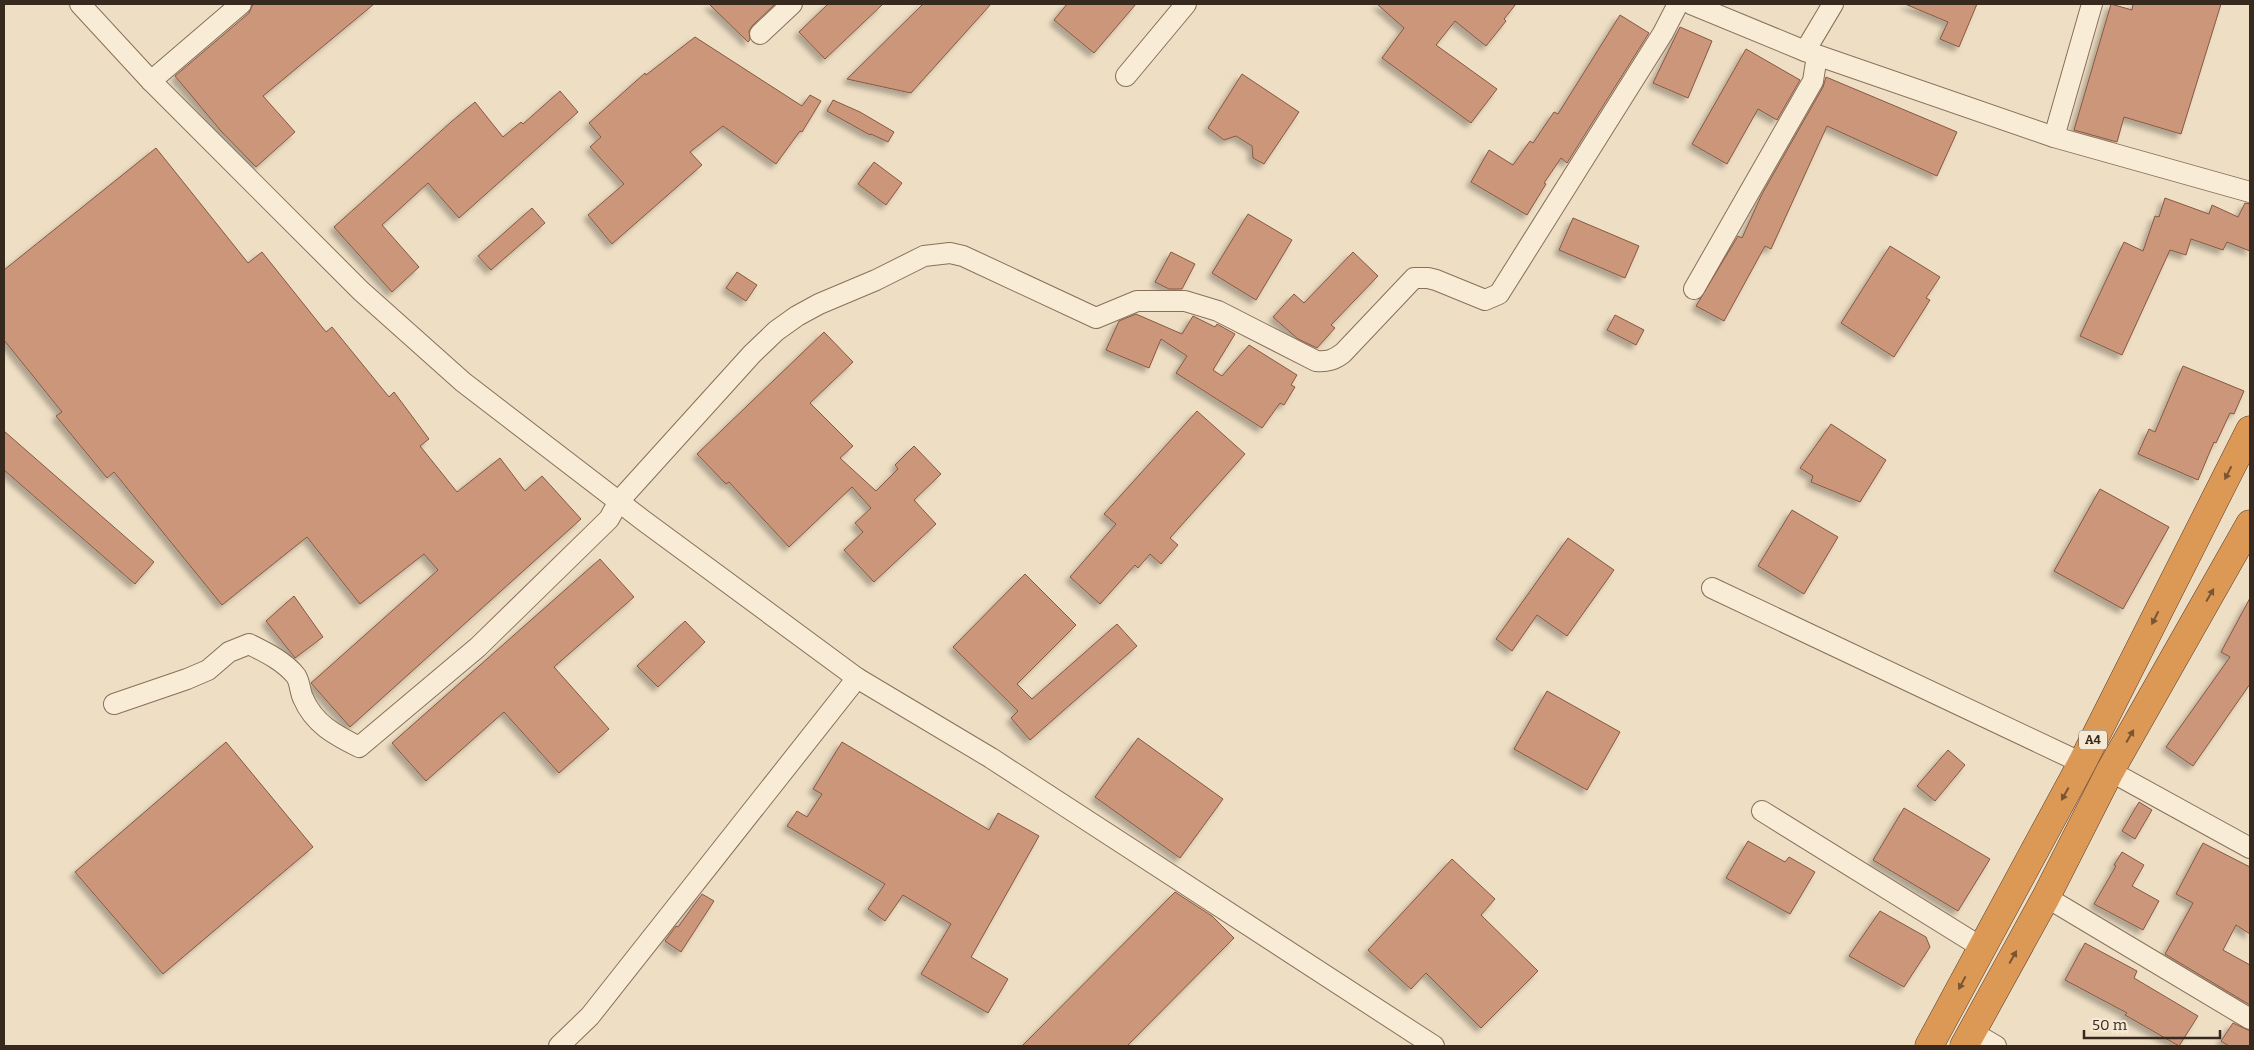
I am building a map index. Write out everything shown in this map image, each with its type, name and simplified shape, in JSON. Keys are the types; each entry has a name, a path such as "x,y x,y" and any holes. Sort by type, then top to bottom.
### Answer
{"highway":[{"name":"A4","path":"1928,1046 2082,763 2250,430"},
{"name":"A4","path":"1968,1039 2046,897 2110,771 2249,529"}],"street":[{"path":"80,4 150,81 361,291 463,382 857,678 991,758 1434,1046"},
{"path":"150,81 241,4"},
{"path":"760,34 792,4"},
{"path":"1126,76 1186,4"},
{"path":"114,704 208,670 229,652 249,644 273,657 296,677 302,698 312,715 331,733 359,747 478,647 609,520 619,501 776,331 820,304 876,280 924,256 937,253 963,256 1096,318 1137,301 1185,301 1201,305 1218,311 1316,361 1336,358 1343,353 1414,278 1428,278 1485,300 1492,298 1499,294 1663,33 1678,4"},
{"path":"1691,4 1811,53 2054,137 2250,192"},
{"path":"1694,288 1812,81 1811,53 1833,4"},
{"path":"2054,137 2092,4"},
{"path":"1712,588 2082,763"},
{"path":"559,1046 590,1016 857,678"},
{"path":"2110,771 2250,848"},
{"path":"1762,811 1981,947"},
{"path":"2046,897 2250,1020"},
{"path":"1968,1039 1996,1046"}],"building":[{"path":"253,4 374,4 263,96 295,132 256,167 221,131 175,76 249,13"},
{"path":"709,4 775,4 752,26 749,31 750,40 748,42"},
{"path":"828,4 883,4 825,59 799,32"},
{"path":"923,4 991,4 911,93 847,79"},
{"path":"1067,4 1136,4 1094,53 1054,20"},
{"path":"1377,4 1516,4 1504,19 1506,21 1486,46 1455,21 1436,45 1497,89 1471,123 1382,58 1404,28"},
{"path":"1905,4 1977,4 1959,47 1940,39 1948,22"},
{"path":"2111,4 2132,10 2133,4 2221,4 2181,134 2124,117 2117,142 2074,130"},
{"path":"1620,15 1649,33 1567,163 1561,158 1544,183 1546,184 1527,215 1471,182 1489,150 1513,165 1530,141 1533,143 1554,112 1558,114"},
{"path":"1680,27 1712,41 1688,98 1653,83"},
{"path":"695,37 802,106 810,95 821,101 802,132 800,131 776,164 723,126 690,152 702,165 612,244 588,215 624,184 590,147 601,137 589,123 645,73 646,75"},
{"path":"1746,49 1800,80 1777,120 1758,109 1727,164 1692,144"},
{"path":"1242,74 1299,112 1264,164 1253,158 1252,146 1236,136 1224,140 1208,128"},
{"path":"1826,77 1957,132 1937,176 1827,126 1771,249 1765,246 1724,321 1696,306 1738,236 1742,238 1762,194 1823,87"},
{"path":"560,91 578,112 459,218 428,183 382,225 419,267 392,292 334,227 475,102 503,137 521,122 523,124"},
{"path":"833,100 860,112 894,132 888,142 870,135 827,111"},
{"path":"156,148 248,263 262,252 326,332 332,327 389,397 394,392 429,439 420,446 457,492 500,458 525,491 542,476 581,519 350,727 311,683 438,570 424,554 360,604 307,537 222,605 114,472 107,478 56,416 62,412 4,340 4,270"},
{"path":"874,162 902,183 886,205 858,184"},
{"path":"2165,198 2209,214 2212,205 2238,217 2245,203 2250,204 2250,251 2227,242 2223,250 2191,239 2186,255 2170,250 2122,355 2080,336 2124,242 2143,251 2155,216 2159,217"},
{"path":"532,208 545,223 491,270 478,256"},
{"path":"1248,214 1292,240 1256,300 1212,273"},
{"path":"1573,218 1639,246 1625,278 1559,250"},
{"path":"1890,246 1940,277 1926,298 1930,300 1894,357 1841,323"},
{"path":"1171,252 1195,264 1182,289 1169,289 1155,282"},
{"path":"1353,252 1378,276 1331,325 1335,328 1317,348 1298,339 1273,317 1294,294 1304,303"},
{"path":"737,272 757,285 746,301 726,288"},
{"path":"1136,314 1182,334 1193,316 1215,327 1217,324 1235,334 1213,370 1222,376 1249,345 1297,375 1291,385 1295,387 1284,405 1280,403 1262,428 1176,373 1187,356 1161,339 1149,368 1106,350 1119,321"},
{"path":"1615,315 1644,330 1636,345 1607,330"},
{"path":"824,332 853,362 810,403 853,446 840,458 876,491 898,469 895,465 914,446 941,474 914,500 936,524 874,582 844,550 863,532 855,523 871,508 852,487 789,547 729,482 726,484 697,454"},
{"path":"2183,366 2244,391 2234,414 2230,413 2216,443 2214,442 2198,480 2138,454 2149,429 2155,432"},
{"path":"1197,411 1245,454 1170,538 1178,545 1161,564 1150,554 1138,568 1135,565 1100,604 1070,577 1116,524 1104,514"},
{"path":"1831,424 1886,460 1860,502 1811,482 1813,476 1800,468"},
{"path":"4,431 154,562 135,584 4,470"},
{"path":"2100,489 2169,527 2123,609 2054,571"},
{"path":"1792,510 1838,537 1804,594 1758,566"},
{"path":"1568,538 1614,570 1567,636 1537,615 1512,651 1496,639"},
{"path":"600,559 634,597 554,667 609,729 559,773 504,712 426,781 392,743"},
{"path":"1025,574 1076,625 1017,684 1032,699 1117,624 1137,646 1030,740 1011,718 1018,711 953,647"},
{"path":"294,596 323,637 295,658 266,621"},
{"path":"2250,598 2250,684 2193,766 2166,747 2230,657 2221,652"},
{"path":"685,621 705,642 658,687 637,666"},
{"path":"1547,691 1620,732 1587,790 1514,749"},
{"path":"1138,738 1223,799 1180,858 1095,797"},
{"path":"226,742 313,847 163,974 75,872"},
{"path":"842,742 989,830 998,813 1039,836 971,957 1008,979 988,1013 921,974 951,924 903,895 885,921 868,909 885,884 787,826 797,811 807,817 822,794 813,789"},
{"path":"1948,750 1965,765 1935,801 1917,786"},
{"path":"2139,802 2152,810 2135,839 2122,831"},
{"path":"1904,808 1990,859 1958,911 1873,860"},
{"path":"1748,841 1785,862 1789,857 1815,872 1790,914 1726,878"},
{"path":"2203,843 2250,867 2250,934 2236,925 2223,950 2250,965 2250,1005 2165,954 2193,903 2176,894"},
{"path":"2122,852 2144,865 2132,886 2159,901 2143,930 2094,904"},
{"path":"1452,859 1495,899 1481,915 1538,971 1481,1028 1426,973 1411,989 1368,950"},
{"path":"1175,892 1212,916 1234,938 1127,1046 1022,1046"},
{"path":"702,894 714,901 681,952 665,941 676,926 678,927"},
{"path":"1880,911 1926,937 1930,947 1904,987 1849,956"},
{"path":"2085,943 2137,971 2134,978 2198,1016 2179,1046 2125,1015 2127,1013 2065,980"},
{"path":"2233,1023 2250,1031 2250,1046 2229,1046 2221,1041"}]}
